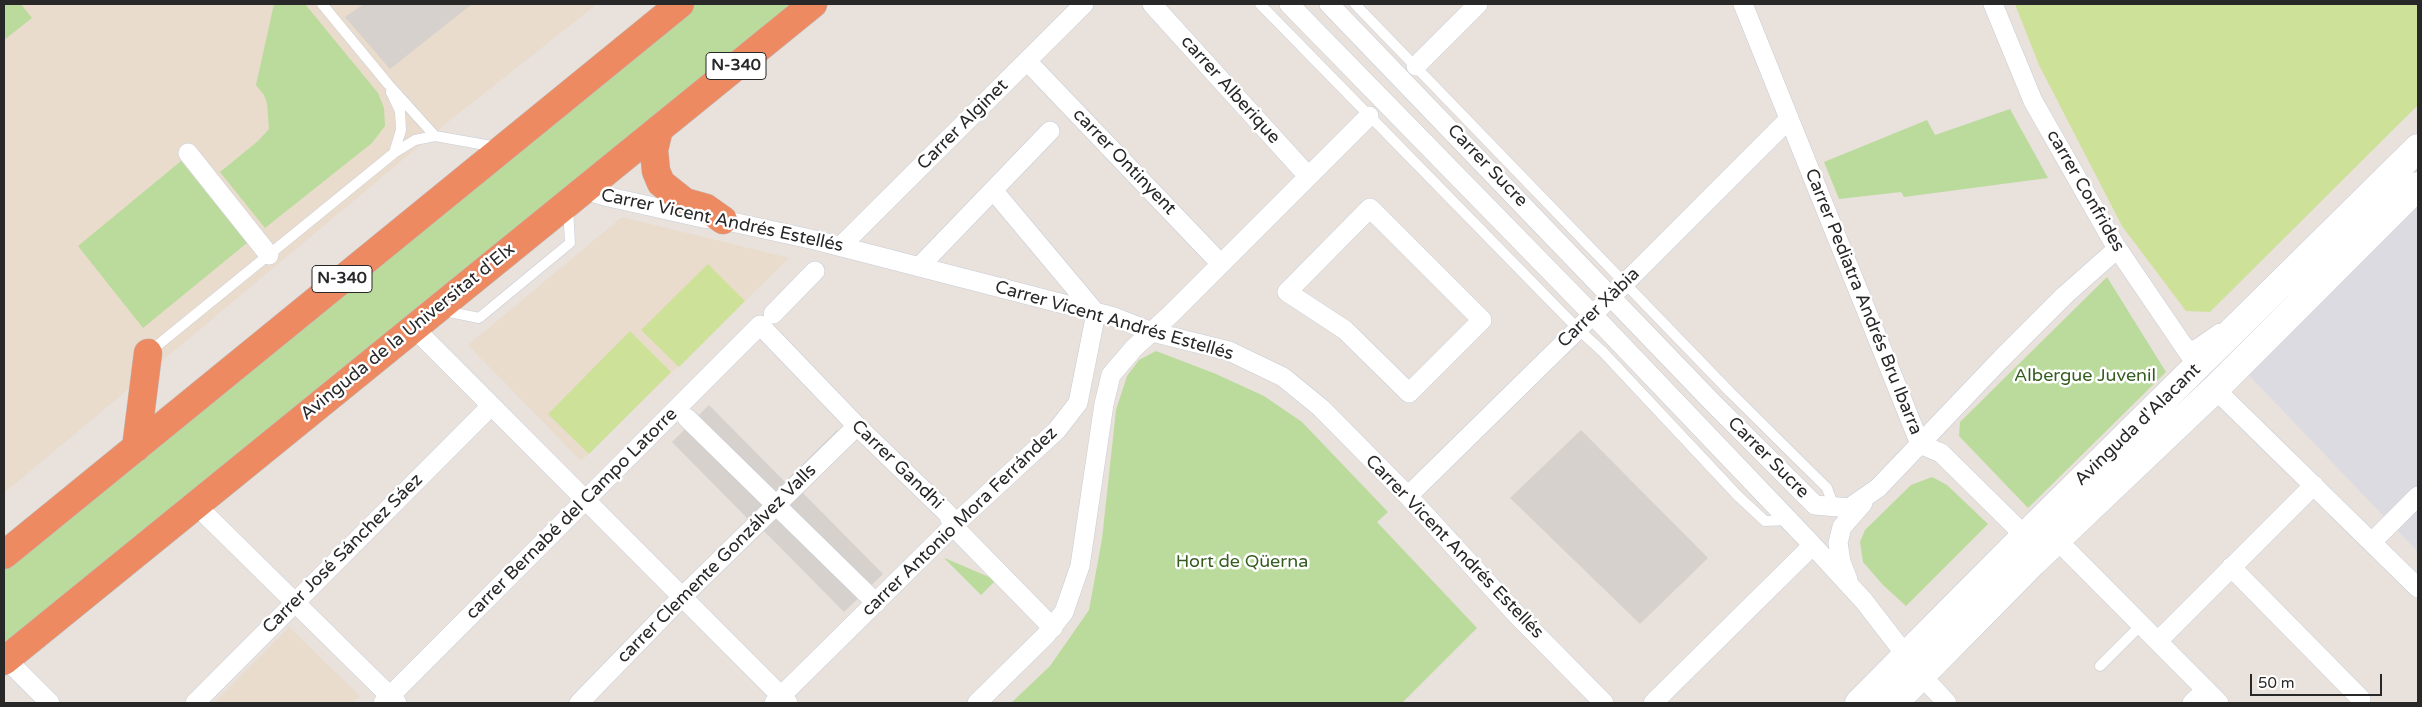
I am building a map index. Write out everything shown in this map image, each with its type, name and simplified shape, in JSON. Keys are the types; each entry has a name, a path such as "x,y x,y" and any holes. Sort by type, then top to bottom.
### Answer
{"highway":[{"name":"N-340","path":"4,555 680,4"},
{"name":"Avinguda de la Universitat d'Elx","path":"5,660 813,4"},
{"path":"659,129 654,150 656,171 661,184 685,202 706,208 723,220"},
{"path":"136,448 148,353"}],"main road":[{"name":"Avinguda d'Alacant","path":"1894,703 1914,665 2025,536 2191,357 2418,148"},
{"name":"Avinguda d'Alacant","path":"1859,703 1914,665 2033,562 2215,389 2418,186"}],"street":[{"name":"Carrer Alginet","path":"841,246 1084,4"},
{"name":"carrer Alberique","path":"1152,4 1308,176"},
{"name":"Carrer Sucre","path":"1288,4 1593,315 1789,520 1848,584 1947,703"},
{"name":"Carrer Sucre","path":"1329,4 1619,290 1712,402 1815,505 1848,508 1878,488"},
{"path":"1416,66 1478,4"},
{"name":"Carrer Pediatra Andrés Bru Ibarra","path":"1743,4 1920,444 1941,453 2025,536 2033,562"},
{"name":"carrer Confrides","path":"1994,4 2033,101 2118,248 2191,357"},
{"name":"carrer Ontinyent","path":"1027,61 1221,264"},
{"path":"977,703 1053,628 1064,612 1080,566 1104,404 1111,375 1134,348 1369,116"},
{"name":"Carrer Xàbia","path":"1408,496 1619,290 1789,118"},
{"path":"920,267 1050,131"},
{"path":"188,153 269,254"},
{"path":"993,190 1096,312"},
{"name":"Carrer Vicent Andrés Estellés","path":"576,196 609,197 841,246 1096,312 1152,332 1229,351 1282,377 1320,408 1408,496 1517,615 1604,703"},
{"path":"1370,208 1482,320 1409,393 1345,330 1287,292 1370,208"},
{"path":"1878,488 2064,296 2118,248"},
{"name":"carrer Bernabé del Campo Latorre","path":"390,701 586,500 815,271"},
{"name":"carrer Antonio Mora Ferrández","path":"781,701 953,526 1057,430 1078,403 1096,312"},
{"name":"Carrer Gandhi","path":"767,320 857,426 948,514 953,526 1053,628"},
{"path":"414,328 682,597 781,701"},
{"path":"2215,389 2418,588"},
{"name":"Carrer José Sánchez Sáez","path":"195,703 491,406"},
{"path":"687,418 876,603"},
{"name":"carrer Clemente Gonzálvez Valls","path":"579,703 682,597 857,426"},
{"path":"2158,641 2314,484"},
{"name":"Carrer Sucre","path":"1848,584 1838,543 1842,527 1878,488"},
{"path":"2372,542 2418,496"},
{"path":"196,505 295,602 390,701"},
{"path":"2056,539 2140,626 2158,641 2219,703"},
{"path":"1654,703 1812,546"},
{"path":"2232,567 2360,699"},
{"path":"5,660 50,703"},
{"path":"2192,703 2206,690"}],"lane":[{"path":"322,4 388,84 436,136"},
{"name":"Carrer Sucre","path":"1260,4 1578,329 1603,352 1738,496 1765,521 1789,520"},
{"name":"Carrer Sucre","path":"1355,4 1416,66 1619,290"},
{"path":"388,84 400,111 401,130 394,153"},
{"path":"148,353 394,153 415,140 436,136 503,148"},
{"path":"2191,357 2195,345 2228,319"},
{"path":"2100,666 2140,626"}],"shaded area":[{"path":"4,4 597,4 448,122 4,493"},
{"path":"364,4 472,4 390,69 345,17"},
{"path":"2418,204 2418,552 2245,371"},
{"path":"622,217 789,258 581,461 468,345"},
{"path":"709,405 785,482 837,430 851,444 802,492 883,574 844,612 764,531 713,580 700,567 748,519 672,442"},
{"path":"1581,430 1708,558 1640,624 1510,498"},
{"path":"289,627 360,696 353,703 214,703"}],"green space":[{"path":"4,4 21,4 32,18 4,40"},
{"path":"274,4 305,4 378,93 384,108 385,126 372,143 265,228 220,172 258,141 269,129 267,103 264,95 256,85"},
{"path":"685,4 795,4 4,650 4,563"},
{"path":"2015,4 2418,4 2418,105 2210,312 2186,311 2122,226 2039,65"},
{"path":"2010,109 2048,178 1904,197 1901,192 1839,199 1824,162 1927,120 1935,135"},
{"path":"181,161 247,243 143,328 78,246"},
{"path":"708,264 745,301 679,367 641,330"},
{"name":"Albergue Juvenil","path":"2107,277 2166,372 2028,508 1959,436 1960,422"},
{"path":"630,331 671,372 589,454 548,414"},
{"name":"Hort de Qüerna","path":"1156,351 1216,374 1264,396 1302,422 1388,512 1377,522 1477,628 1402,703 1011,703 1050,666 1089,610 1102,539 1116,410 1127,376 1139,360"},
{"path":"1932,477 1947,485 1988,524 1906,606 1883,585 1863,562 1860,542 1865,530 1911,485"},
{"path":"944,558 954,562 996,580 981,595"}]}
